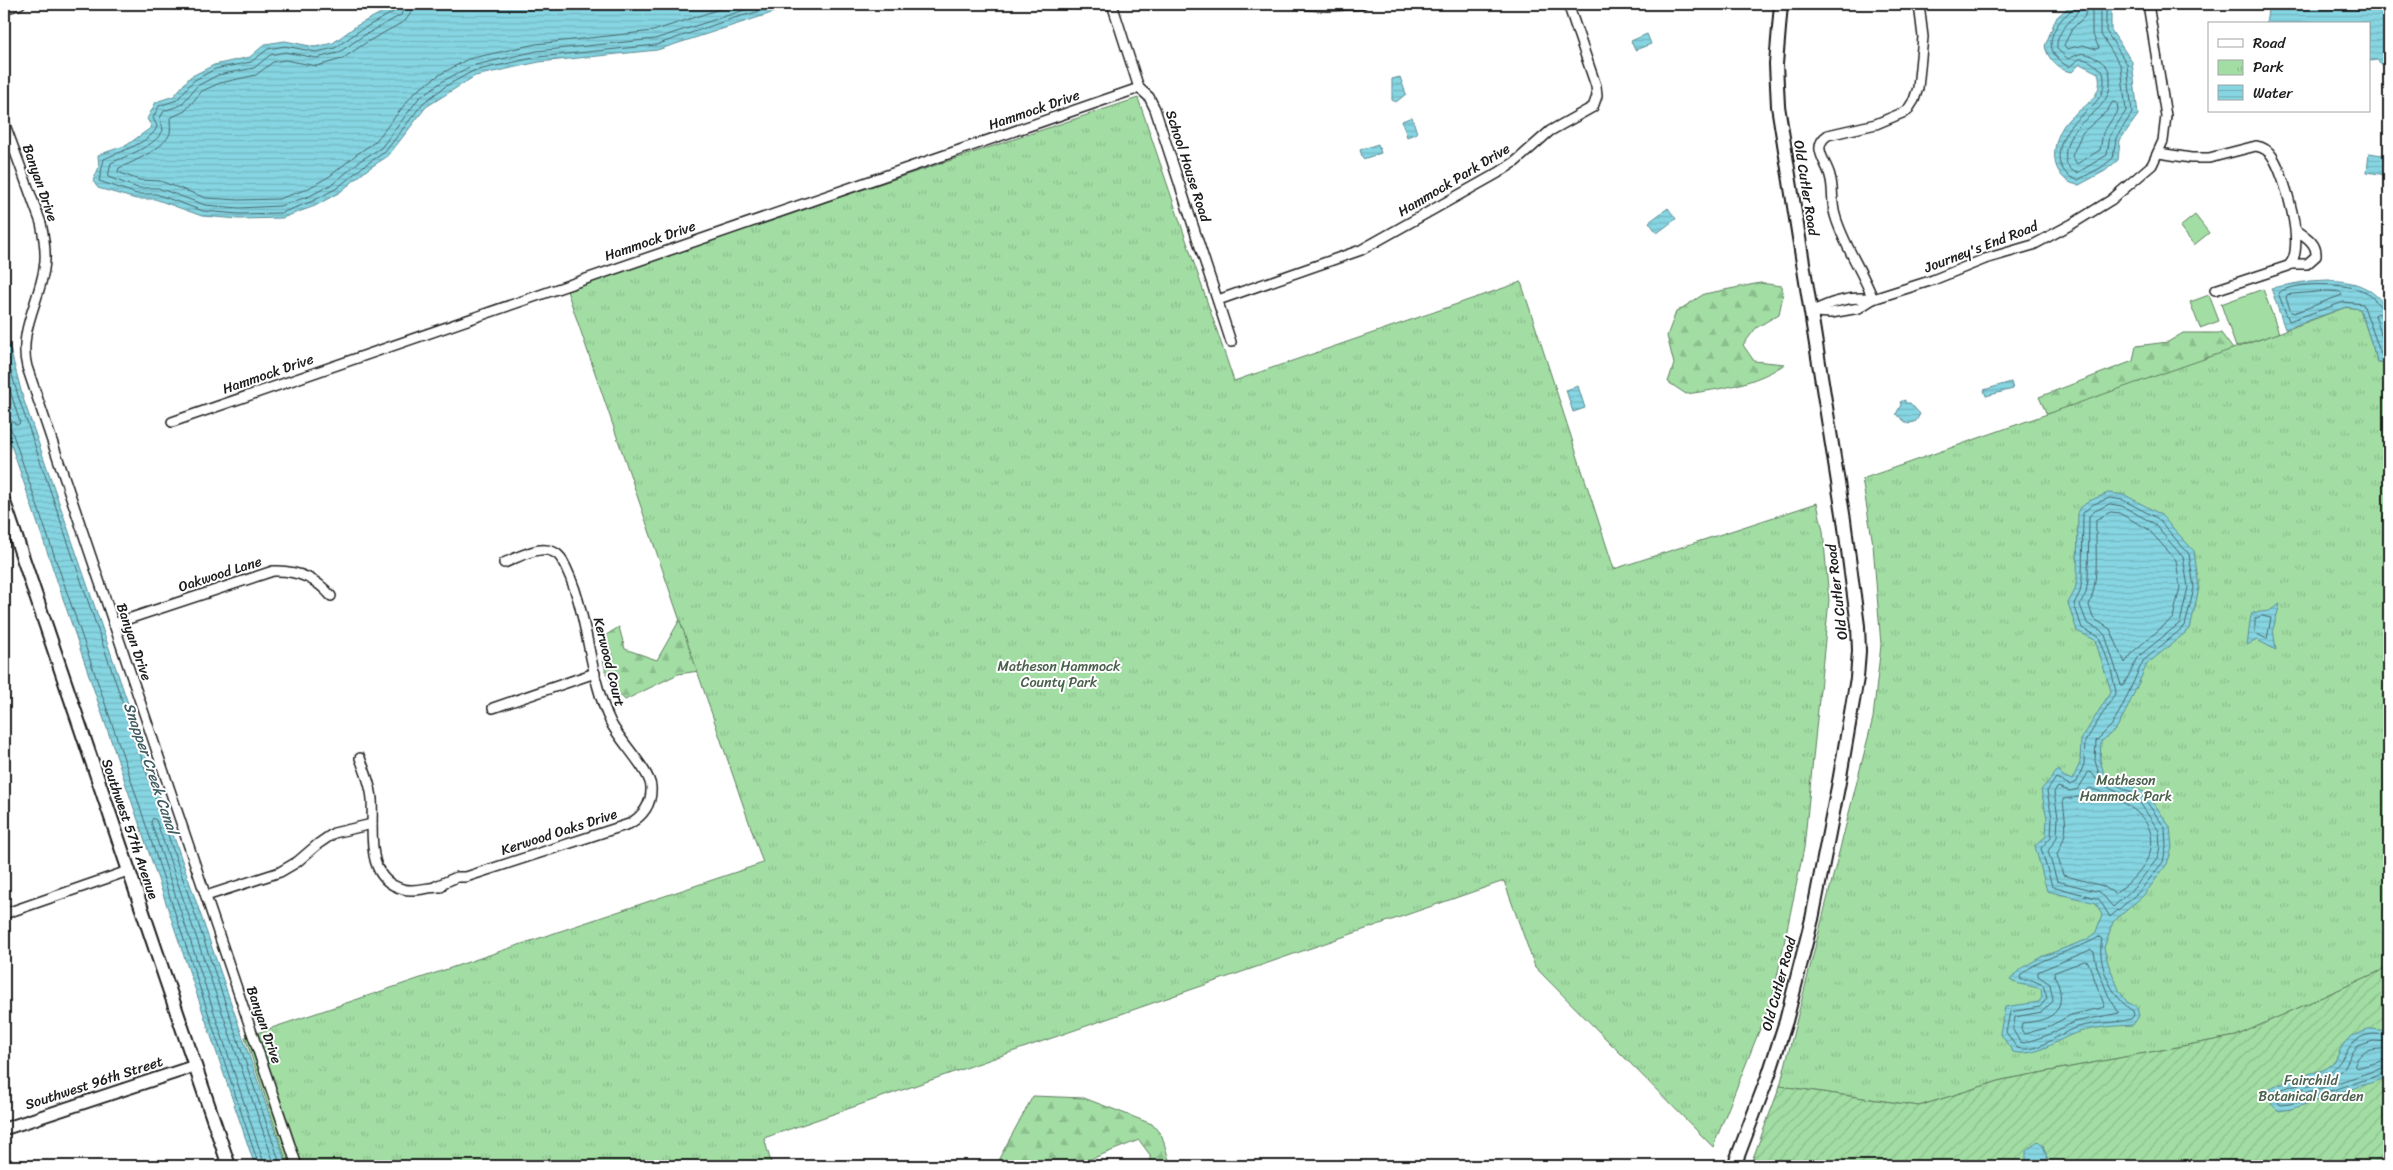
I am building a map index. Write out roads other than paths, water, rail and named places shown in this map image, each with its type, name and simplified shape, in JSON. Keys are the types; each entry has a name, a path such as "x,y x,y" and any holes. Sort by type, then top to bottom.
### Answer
{"main road":[{"name":"Old Cutler Road","path":"1734,1166 1769,1074 1786,1021 1812,920 1839,782 1858,665 1857,616 1812,312 1778,106 1776,64 1781,4"},
{"name":"Southwest 57th Avenue","path":"4,502 229,1166"}],"street":[{"path":"4,9 20,4"},
{"name":"School House Road","path":"1112,4 1139,88 1149,97 1156,113 1231,342"},
{"path":"1297,4 1328,6 1362,4"},
{"name":"Hammock Park Drive","path":"1218,300 1370,246 1498,173 1515,162 1550,131 1593,107 1596,103 1596,86 1568,4"},
{"path":"1873,299 1835,214 1831,179 1822,158 1820,146 1823,138 1828,135 1892,119 1907,111 1914,100 1918,88 1922,37 1918,4"},
{"name":"Journey's End Road","path":"1812,312 1831,313 1859,308 1873,299 1914,287 1985,259 2041,241 2111,200 2145,173 2159,153 2165,132 2166,116 2148,4"},
{"name":"Hammock Drive","path":"172,422 1139,88"},
{"name":"Banyan Drive","path":"4,122 41,223 44,248 43,273 27,329 26,361 297,1166"},
{"path":"2159,153 2191,158 2209,158 2252,146 2265,150 2276,163 2296,230 2296,254 2291,264"},
{"path":"2215,290 2291,264 2310,263 2316,256 2315,246 2296,230"},
{"name":"Kerwood Court","path":"504,562 541,550 550,550 557,553 563,562 587,631 595,673 610,722 623,744 647,774 651,787 650,800"},
{"name":"Oakwood Lane","path":"113,624 274,571 291,572 312,579 331,596"},
{"path":"493,708 595,673"},
{"path":"206,896 280,872 334,833 346,828 372,824 371,791 360,758"},
{"name":"Kerwood Oaks Drive","path":"372,824 374,859 385,877 402,889 416,890 436,886 440,888 459,882 466,877 629,824 642,815 650,800"},
{"path":"4,914 128,871"},
{"name":"Southwest 96th Street","path":"4,1129 195,1066"}],"water":[{"path":"398,4 848,4 778,11 657,50 539,62 475,76 426,107 388,156 368,169 340,192 315,206 282,218 239,219 202,216 155,199 136,199 98,188 93,181 99,167 98,155 127,145 152,127 147,119 156,102 174,96 190,77 214,65 250,57 265,44 285,41 315,47 333,43 356,26"},
{"path":"2072,4 2111,4 2111,30 2132,62 2138,115 2120,140 2118,160 2105,171 2079,185 2067,180 2058,170 2055,157 2056,143 2065,124 2095,96 2099,85 2099,75 2080,64 2072,72 2063,69 2051,59 2045,46 2056,18"},
{"path":"2269,4 2389,4 2389,75 2387,69 2377,60 2370,61 2370,22 2266,22"},
{"path":"1647,34 1651,44 1635,50 1631,41"},
{"path":"1400,77 1406,94 1396,102 1392,100 1392,79"},
{"path":"1412,117 1417,133 1407,137 1402,121"},
{"path":"1378,144 1381,153 1363,159 1360,150"},
{"path":"2369,153 2389,156 2386,175 2367,172"},
{"path":"1668,208 1676,219 1657,233 1649,222"},
{"path":"2309,281 2348,282 2363,287 2375,295 2389,309 2389,363 2378,363 2360,309 2346,307 2285,329 2271,288"},
{"path":"4,326 23,398 287,1166 255,1166 4,424"},
{"path":"2011,382 2013,389 1986,396 1984,390"},
{"path":"1578,386 1585,408 1573,412 1566,390"},
{"path":"1905,400 1905,403 1910,403 1920,414 1916,421 1908,424 1896,414 1901,405 1900,402"},
{"path":"2108,493 2125,495 2160,514 2194,551 2199,588 2190,629 2147,664 2116,729 2101,742 2100,760 2104,774 2148,794 2170,827 2172,848 2167,864 2144,895 2113,922 2104,948 2120,992 2127,1002 2137,1007 2139,1016 2133,1025 2085,1030 2039,1050 2022,1053 2013,1052 2000,1033 2005,1007 2039,1002 2042,997 2041,989 2010,980 2020,969 2041,957 2086,940 2096,932 2102,915 2096,903 2047,891 2035,846 2046,836 2047,818 2041,790 2058,770 2063,776 2072,780 2080,763 2081,740 2111,691 2095,640 2077,631 2068,603 2075,590 2077,579 2078,510 2089,501"},
{"path":"2280,604 2273,629 2276,650 2257,640 2247,645 2252,613 2269,611"},
{"path":"2371,1029 2389,1031 2389,1077 2291,1109 2279,1111 2272,1105 2270,1089 2296,1077 2323,1070 2335,1061 2342,1046 2351,1036"},
{"path":"2038,1141 2043,1145 2050,1166 2026,1166 2026,1151"}],"park label":[{"name":"Matheson Hammock County Park","path":"1059,674"},
{"name":"Matheson Hammock Park","path":"2126,788"},
{"name":"Fairchild Botanical Garden","path":"2311,1088"}],"water label":[{"name":"Snapper Creek Canal","path":"151,768"}]}
